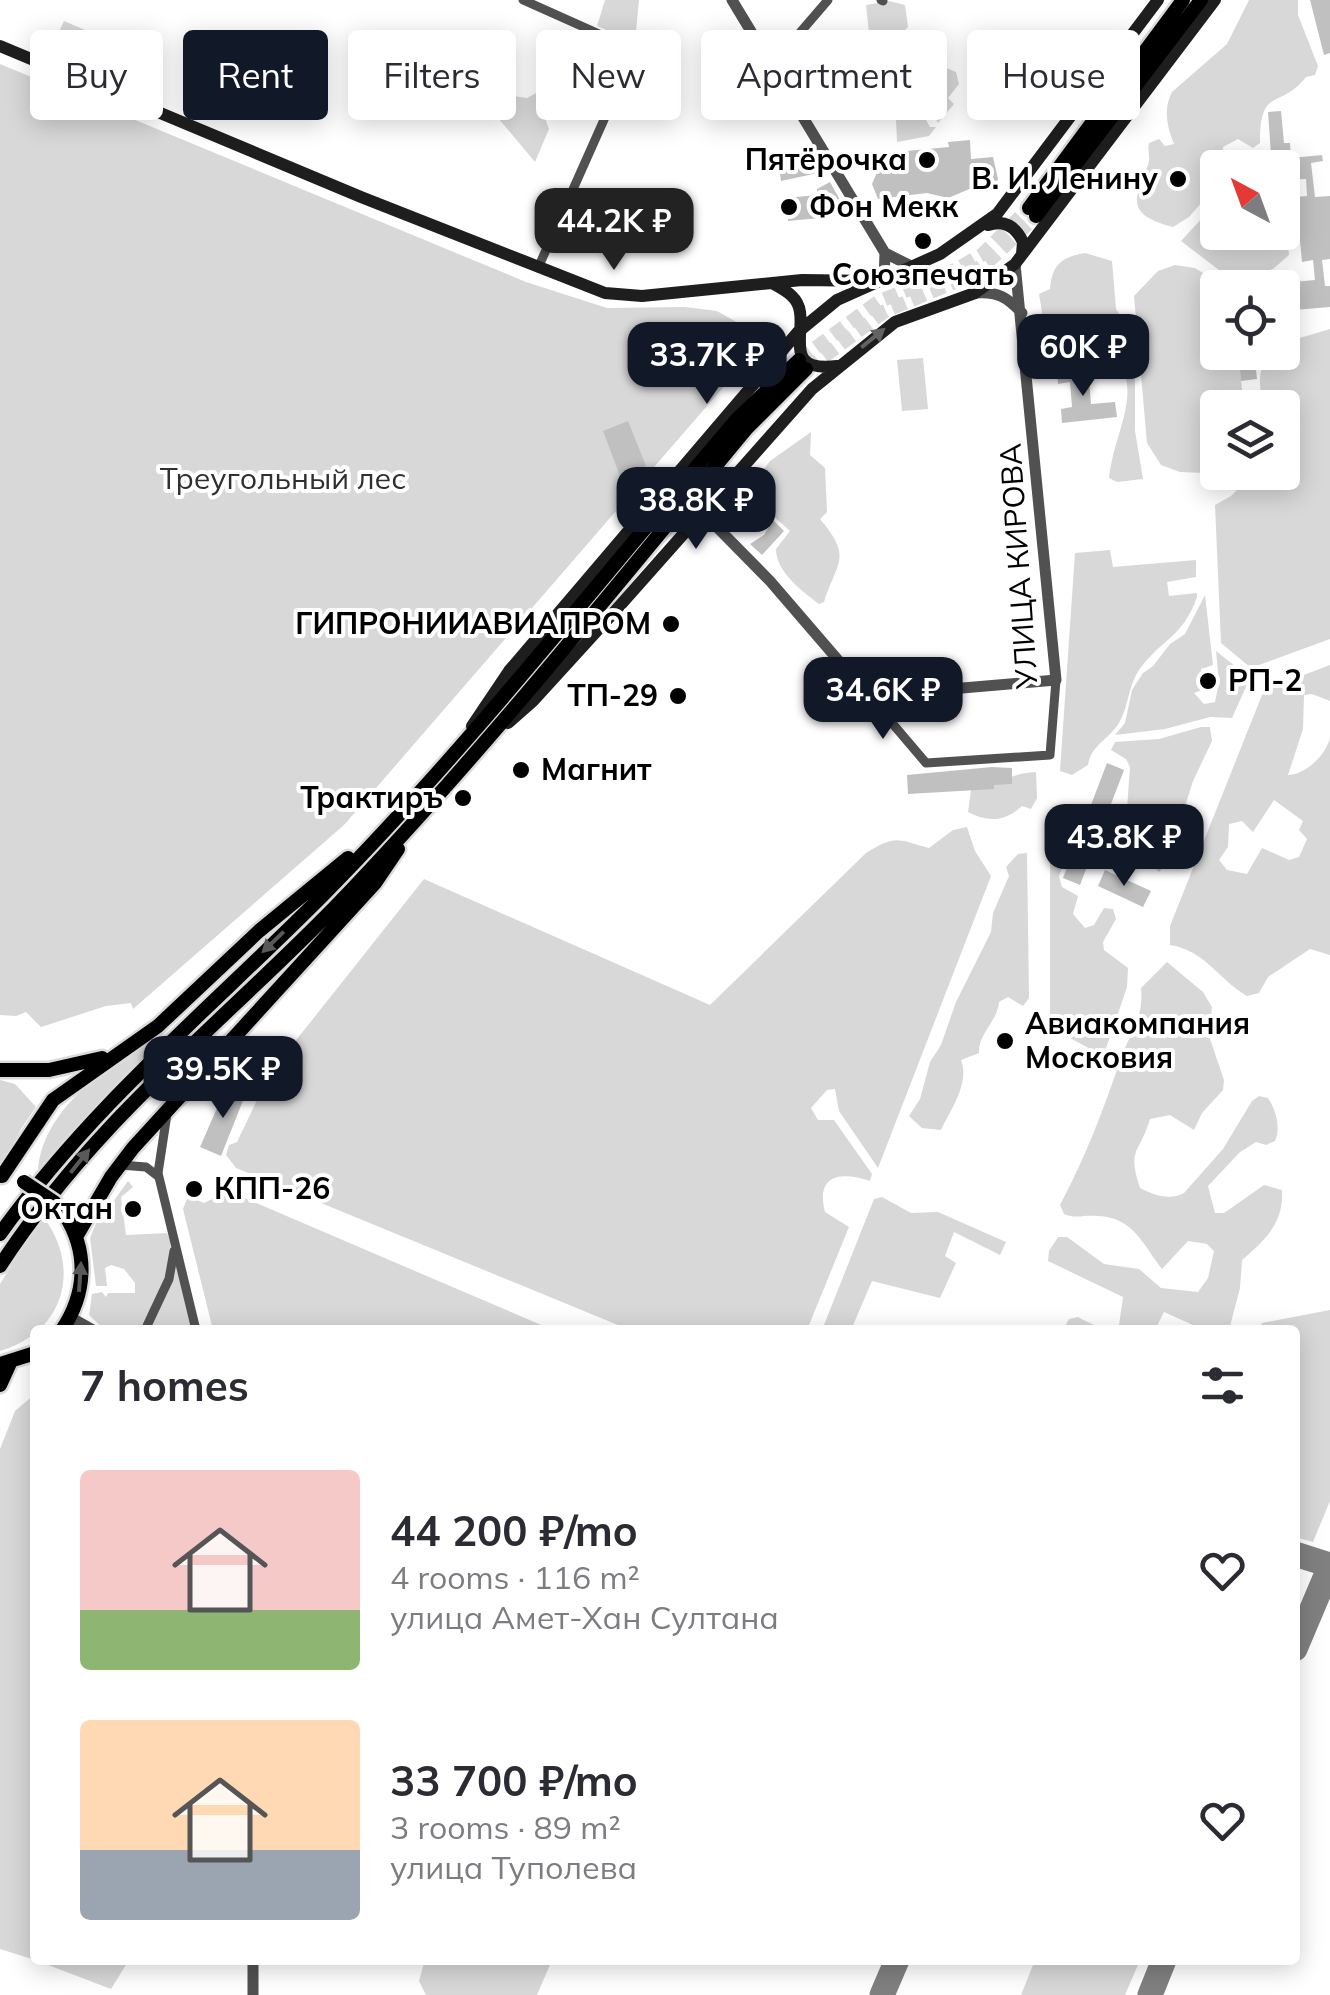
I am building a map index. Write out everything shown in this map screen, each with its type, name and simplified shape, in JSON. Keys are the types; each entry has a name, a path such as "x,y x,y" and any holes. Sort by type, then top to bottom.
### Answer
{"main road":[{"path":"76,1236 120,1165 169,1106 375,883 462,752 509,671 798,332 837,300 940,254 997,214 1158,0"},
{"path":"1182,0 1032,212 1201,0"},
{"path":"462,752 533,701 779,422 839,366 884,328 974,293 1018,259 1215,0"},
{"path":"0,46 606,293 770,282 884,281"},
{"path":"976,230 991,223 1010,225 1024,242 1018,259"},
{"path":"770,282 795,300 800,312 797,345 808,361 825,367 839,366"},
{"path":"0,1234 117,1094 462,752 802,364"},
{"path":"0,1266 91,1146 135,1098 334,908 423,812"},
{"path":"66,1324 83,1272 76,1236 54,1202 24,1182 1,1176 53,1100 158,1026 259,930 390,823"},
{"path":"0,1070 82,1065 134,1043"},
{"path":"0,1386 5,1364 30,1355"}],"street":[{"path":"523,0 636,50 538,268"},
{"path":"732,0 752,30"},
{"path":"803,30 828,0"},
{"path":"807,120 885,253 884,281"},
{"path":"885,253 916,264"},
{"name":"УЛИЦА КИРОВА","path":"869,696 926,763 1050,755 1056,680 1018,259"},
{"path":"974,293 992,292 1008,298 1022,313"},
{"path":"703,512 770,581 869,696 1056,680"},
{"path":"169,1106 158,1176 195,1325"},
{"path":"120,1165 146,1167 158,1176"},
{"path":"147,1325 169,1279 174,1238"},
{"path":"253,1965 253,1995"}],"green space":[{"path":"605,0 639,0 636,30 606,30 597,26"},
{"path":"1249,0 1298,0 1298,15 1318,66 1315,75 1306,77 1267,106 1260,143 1253,148 1238,139 1223,150 1200,150 1200,204 1173,227 1149,218 1138,206 1139,189 1149,162 1149,143 1159,139 1165,146 1174,144 1167,118 1172,92 1227,44"},
{"path":"889,1 905,5 908,27 869,30 866,5"},
{"path":"64,21 85,30 60,30"},
{"name":"Треугольный лес","path":"0,64 30,76 30,120 135,120 526,282 607,308 685,307 717,311 754,332 752,354 344,825 133,1009 131,1003 106,1006 41,1027 26,1012 0,1015"},
{"path":"947,68 956,72 959,84 948,98 954,104 947,112"},
{"path":"536,93 536,120 546,120 549,129 535,162 500,120 516,120 516,96 527,98"},
{"path":"896,120 926,120 930,127 936,127 929,136 897,142"},
{"path":"1200,220 1200,250 1289,250 1289,255 1269,270 1219,270 1181,241"},
{"path":"1085,253 1112,261 1116,309 1126,324 1135,363 1135,431 1143,479 1117,482 1109,478 1127,390 1118,355 1105,335 1049,350 1040,348 1036,340 1042,312 1039,294 1050,289 1059,264"},
{"path":"1175,265 1200,271 1200,370 1240,370 1242,390 1200,390 1200,473 1180,472 1161,465 1147,443 1134,296 1158,271"},
{"path":"1330,329 1330,639 1251,668 1221,643 1215,505 1237,490 1300,490 1300,390 1261,390 1260,385 1262,370 1300,370 1300,338"},
{"path":"923,358 928,409 902,411 897,360"},
{"path":"811,432 810,455 825,468 827,512 820,519 839,552 824,602 819,604 780,565 776,549 790,531 772,515 754,527 730,507 770,461"},
{"path":"1110,550 1113,567 1196,560 1196,577 1167,582 1169,596 1197,593 1197,597 1185,622 1139,670 1116,727 1093,752 1088,765 1072,775 1060,771 1075,553"},
{"path":"1205,595 1213,665 1201,669 1202,690 1194,693 1204,704 1215,702 1219,683 1216,651 1250,678 1232,718 1210,717 1165,729 1115,735 1125,723 1132,690 1170,644 1185,634"},
{"path":"1330,665 1330,701 1304,695 1303,729 1288,775 1314,763 1330,738 1330,955 1310,949 1268,977 1259,993 1247,996 1203,959 1170,945 1170,926 1264,690","holes":["1274,800 1303,821 1299,830 1307,839 1299,857 1289,860 1262,848 1247,874 1227,870 1219,860 1228,847 1229,824 1242,821 1253,832"]},
{"path":"1210,727 1212,741 1193,781 1167,863 1159,872 1146,859 1147,831 1127,809 1130,767 1126,759 1111,750 1115,742 1159,739"},
{"path":"1036,772 1037,798 1031,809 1022,806 996,819 968,812 971,790"},
{"path":"1066,819 1080,819 1059,876 1062,887 1078,896 1073,914 1085,928 1094,925 1104,908 1113,909 1116,919 1103,942 1104,950 1128,968 1127,987 1106,1048 1096,1052 1055,1030 1050,1021 1050,834"},
{"path":"967,827 975,851 991,876 878,1168 839,1111 835,1089 827,1090 811,1108 818,1120 834,1120 872,1174 870,1181 834,1178 824,1189 825,1212 849,1227 809,1325 618,1325 236,1168 226,1155 229,1145 237,1142 270,1073 424,879 710,1005 866,853 897,840 929,848 953,830"},
{"path":"1027,853 1029,998 1023,1006 1008,997 999,1002 979,1053 961,1060 961,1087 941,1130 922,1128 909,1116 920,1099 930,1062 941,1045 956,1002 991,932 993,913 1009,876 1006,867 1018,854"},
{"path":"1167,962 1203,992 1212,1007 1209,1036 1224,1080 1223,1090 1202,1113 1194,1130 1170,1115 1150,1119 1135,1158 1140,1188 1167,1197 1184,1193 1223,1149 1252,1101 1259,1096 1268,1098 1275,1113 1275,1141 1266,1145 1256,1142 1240,1152 1208,1186 1215,1213 1224,1213 1264,1185 1282,1190 1276,1221 1242,1260 1230,1325 1193,1325 1164,1312 1158,1325 1119,1325 1123,1297 1048,1261 1058,1237 1067,1237 1104,1264 1139,1269 1161,1288 1198,1292 1208,1278 1214,1251 1207,1244 1188,1241 1162,1269 1128,1226 1109,1217 1064,1214 1060,1205 1078,1170 1135,1026 1141,988"},
{"path":"172,1025 38,1170 43,1145 70,1103 88,1084"},
{"path":"0,1080 15,1084 36,1107 6,1161 0,1164"},
{"path":"128,1181 133,1187 121,1197 126,1235 167,1233 171,1244 168,1269 142,1325 100,1325 89,1315 92,1294 102,1292 106,1297 108,1293 135,1293 135,1283 124,1269 111,1265 105,1268 107,1286 96,1286 90,1238 99,1216"},
{"path":"228,1191 541,1325 212,1325 183,1209 188,1196 204,1203"},
{"path":"882,1197 911,1213 938,1212 1006,1242 1000,1255 954,1232 945,1256 956,1263 940,1298 872,1281 853,1325 824,1325 874,1199"},
{"path":"43,1216 62,1257 64,1278 60,1297 43,1325 30,1325 30,1336 0,1351 0,1284"},
{"path":"176,1259 191,1325 150,1325 167,1294"},
{"path":"1330,1310 1330,1501 1313,1542 1300,1538 1300,1325 1262,1323"},
{"path":"1078,1317 1096,1325 1066,1325 1069,1319"},
{"path":"30,1398 30,1958 0,1949 0,1449 15,1411"},
{"path":"48,1965 126,1965 111,1989"},
{"path":"424,1965 550,1965 537,1995 426,1995 419,1981"},
{"path":"1033,1965 1138,1965 1125,1995 1021,1995"}],"building":[{"path":"1310,0 1330,0 1330,53 1324,55"},
{"path":"1281,111 1284,143 1290,143 1290,150 1271,150 1268,112"},
{"path":"970,140 971,159 993,157 998,179 995,188 972,188 948,198 927,193 878,199 872,184 878,170 897,168 895,152 949,147 948,142"},
{"path":"811,155 818,173 781,181 778,159"},
{"path":"1322,155 1323,161 1311,163 1315,197 1330,196 1330,259 1322,260 1325,286 1330,286 1330,307 1300,310 1300,281 1315,280 1313,260 1302,262 1300,240 1300,197 1307,196 1306,179 1300,179 1300,157"},
{"path":"830,182 845,209 831,217 788,221 786,198 817,195 817,189"},
{"path":"1088,368 1091,404 1115,402 1117,417 1062,423 1061,409 1072,407 1070,382 1058,384 1057,372"},
{"path":"1240,370 1256,370 1257,379 1241,381"},
{"path":"628,421 646,466 620,476 603,431"},
{"path":"773,520 784,531 762,555 750,544 764,535"},
{"path":"1107,763 1124,770 1080,885 1063,878"},
{"path":"1012,768 1012,784 994,785 994,789 908,794 907,775"},
{"path":"1105,870 1151,891 1143,907 1098,886"},
{"path":"227,1085 246,1093 221,1156 200,1147"}],"taxiway":[{"path":"1300,1556 1330,1565"},
{"path":"1300,1637 1330,1566"},
{"path":"882,1995 895,1965"},
{"path":"1150,1995 1162,1965"}],"tunnel":[{"path":"799,360 878,302 983,254 1029,208"},
{"path":"807,369 885,311 962,279 988,262 1036,216"}],"place":[{"name":"Пятёрочка","path":"927,160"},
{"name":"В. И. Ленину","path":"1178,179"},
{"name":"Фон Мекк","path":"789,207"},
{"name":"Союзпечать","path":"923,241"},
{"name":"ГИПРОНИИАВИАПРОМ","path":"671,624"},
{"name":"РП-2","path":"1208,681"},
{"name":"ТП-29","path":"678,696"},
{"name":"Магнит","path":"521,770"},
{"name":"Трактиръ","path":"463,798"},
{"name":"Авиакомпания Московия","path":"1005,1041"},
{"name":"КПП-26","path":"194,1189"},
{"name":"Октан","path":"133,1209"}]}
